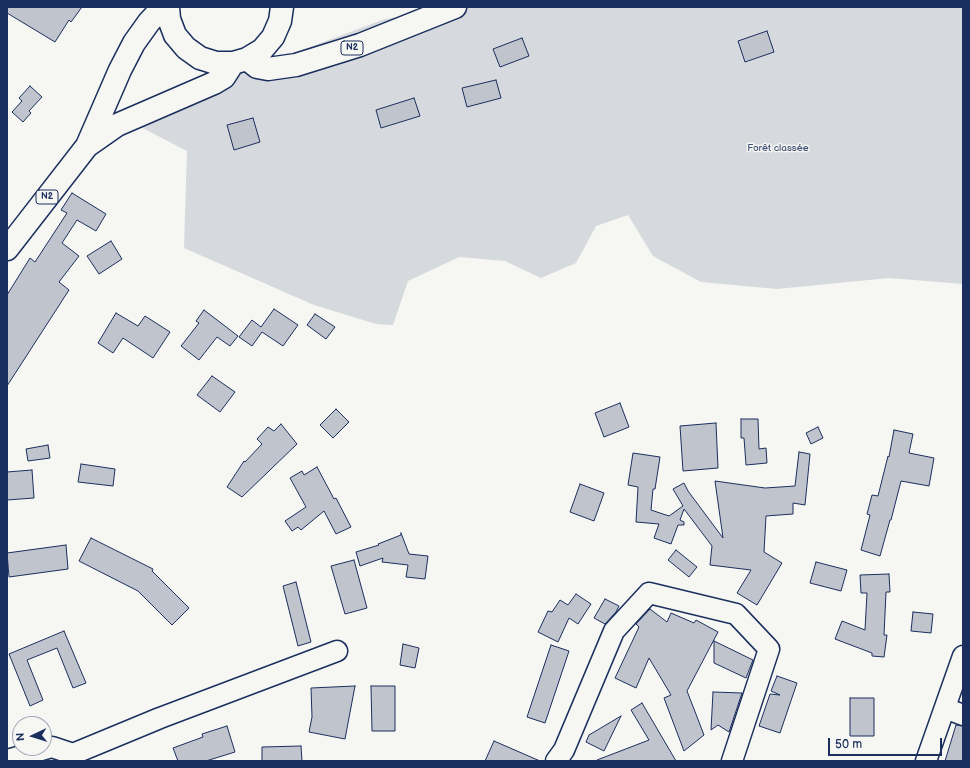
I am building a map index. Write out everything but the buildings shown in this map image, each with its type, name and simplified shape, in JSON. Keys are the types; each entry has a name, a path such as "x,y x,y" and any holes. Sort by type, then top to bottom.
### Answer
{"highway":[{"name":"N2","path":"7,248 87,146 120,70 134,43 149,22 163,7"},
{"path":"168,7 169,19 175,35 186,48 200,58 216,63 240,61 262,50 273,37 280,21 282,7"},
{"name":"N2","path":"87,146 117,125 214,83 224,77 240,61 268,69 296,65 360,45 455,7"}],"street":[{"path":"556,761 564,750 614,631 649,593 736,614 770,649 732,761"},
{"path":"7,760 52,747 72,754 337,651"},
{"path":"926,761 954,711 963,656"}],"green space":[{"name":"Forêt classée","path":"461,7 963,7 963,284 889,278 777,289 701,282 653,256 628,215 596,226 576,263 541,278 505,261 459,257 408,281 393,325 376,324 314,305 184,248 187,151 123,118 385,19"}]}
